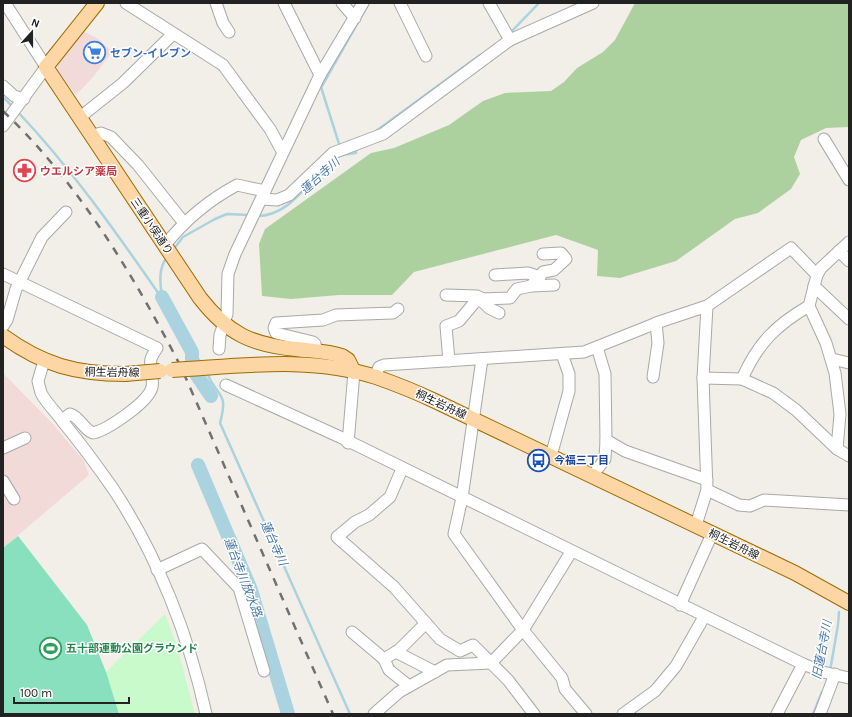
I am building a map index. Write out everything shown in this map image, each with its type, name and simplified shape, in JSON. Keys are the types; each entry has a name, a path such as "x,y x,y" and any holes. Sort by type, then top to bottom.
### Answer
{"main road":[{"path":"46,67 97,3"},
{"name":"三重小俣通り","path":"46,67 200,298 216,318 246,339 263,345 337,354 346,358 354,372"},
{"name":"桐生岩舟線","path":"3,336 27,353 44,361 79,372 124,374 277,364 312,366 354,372 375,377 436,401 474,419 795,573 849,603"}],"street":[{"name":"三重小俣通り","path":"5,3 46,67"},
{"path":"126,3 223,65 270,129 282,151"},
{"path":"216,3 223,23 229,32"},
{"path":"284,3 320,75"},
{"path":"342,3 355,18"},
{"path":"219,349 220,335 227,314 228,274 282,151 320,75 363,3"},
{"path":"400,3 426,56"},
{"path":"489,3 510,40"},
{"path":"169,251 184,223 218,195 237,184 277,200 288,195 332,153 383,134 510,40 593,3"},
{"path":"80,118 123,83 174,34"},
{"path":"3,126 46,67"},
{"path":"3,86 14,96 24,99"},
{"path":"92,135 101,133 111,137 138,166 184,223"},
{"path":"824,139 849,180"},
{"path":"3,326 7,320 16,289 42,236 66,212"},
{"path":"837,449 840,414 832,359 821,329 809,306 817,275 821,268 849,242"},
{"path":"375,377 379,367 384,365 562,354 584,352 597,348 656,323 707,306 791,248 817,275"},
{"path":"839,252 849,261"},
{"path":"532,286 543,272 554,270 566,260 561,253 543,254"},
{"path":"495,275 528,273 540,277"},
{"path":"3,274 157,348 151,360 153,379 151,391 136,407 103,430 92,433 86,431 74,415 70,414 62,420"},
{"path":"449,361 446,326 459,321 474,302 482,299 510,298 517,288 554,285"},
{"path":"814,286 849,319"},
{"path":"446,295 478,296 489,308 499,313"},
{"path":"696,525 707,485 703,378 707,306"},
{"path":"742,379 752,357 768,338 784,321 809,306"},
{"path":"317,351 313,342 276,333 274,328 276,323 323,320 336,315 393,313 398,309"},
{"path":"653,377 658,343 656,323"},
{"path":"592,476 605,459 606,440 605,374 597,348"},
{"path":"551,456 569,391 568,374 562,354"},
{"path":"482,359 479,370 474,419 462,498 454,534 523,630 562,678 565,688 586,714"},
{"path":"832,359 849,363"},
{"path":"44,361 38,382 41,393 114,490 139,533 157,570 181,628 206,714"},
{"path":"348,443 354,372"},
{"path":"703,378 742,379 773,393 796,410 837,449 849,456"},
{"path":"226,385 252,395 255,398 803,664 823,672 849,678"},
{"path":"3,448 25,438"},
{"path":"606,440 625,451 707,485 739,505 750,506 764,500 849,505"},
{"path":"402,469 390,496 369,515 354,522 337,537 394,587 440,639 460,651 472,645 508,680 534,714"},
{"path":"3,481 14,499"},
{"path":"680,605 712,534"},
{"path":"157,570 202,549 238,588 264,671"},
{"path":"374,714 399,692 447,665 491,663 523,630 571,552"},
{"path":"623,714 655,692 676,666 704,617"},
{"path":"384,659 396,652 426,623"},
{"path":"352,632 384,659 389,670 409,686"},
{"path":"396,652 435,672"},
{"path":"777,714 803,664"},
{"path":"820,714 835,674"}],"shaded area":[{"path":"83,31 97,38 112,52 94,76 76,95 57,70 59,60"},
{"path":"3,373 52,423 84,461 89,475 3,548"}],"green space":[{"path":"635,3 849,3 849,127 826,128 801,140 794,157 800,174 791,189 758,213 735,219 676,261 620,278 597,276 598,250 556,235 414,272 392,295 339,295 291,299 262,296 259,244 265,229 371,153 394,148 449,125 483,101 505,93 551,91 564,82 577,68 603,52 615,40"},
{"name":"五十部運動公園グラウンド","path":"18,536 87,625 106,672 165,614 177,646 195,714 3,714 3,548"},
{"name":"五十部運動公園グラウンド","path":"18,536 87,625 106,672 119,714 3,714 3,548"}],"waterway":[{"path":"321,88 369,3"},
{"name":"蓮台寺川","path":"510,33 539,3"},
{"name":"蓮台寺川","path":"376,131 480,55"},
{"path":"321,87 340,147"},
{"path":"3,97 14,108"},
{"path":"17,111 74,178 110,225 161,297"},
{"name":"蓮台寺川","path":"256,216 281,210 301,193 328,164 340,156 356,153 356,148"},
{"name":"蓮台寺川","path":"173,250 183,237 215,219 227,214 249,215"},
{"name":"蓮台寺川","path":"162,297 160,281 161,271 167,257"},
{"name":"蓮台寺川","path":"162,297 192,352 192,361"},
{"name":"蓮台寺川","path":"192,352 200,361"},
{"name":"蓮台寺川","path":"207,373 221,395 223,405 220,423 350,714"},
{"name":"蓮台寺川","path":"196,374 211,396"},
{"name":"蓮台寺川放水路","path":"198,465 251,590 288,714"},
{"name":"旧蓮台寺川","path":"830,671 839,612"},
{"name":"旧蓮台寺川","path":"813,714 822,692"}],"railway":[{"path":"3,111 56,168 80,199 124,265 163,333 181,367 333,714"}],"place":[{"name":"セブン-イレブン","path":"95,53"},
{"name":"ウエルシア薬局","path":"25,171"},
{"name":"今福三丁目","path":"539,460"},
{"name":"五十部運動公園グラウンド","path":"50,648"}]}
